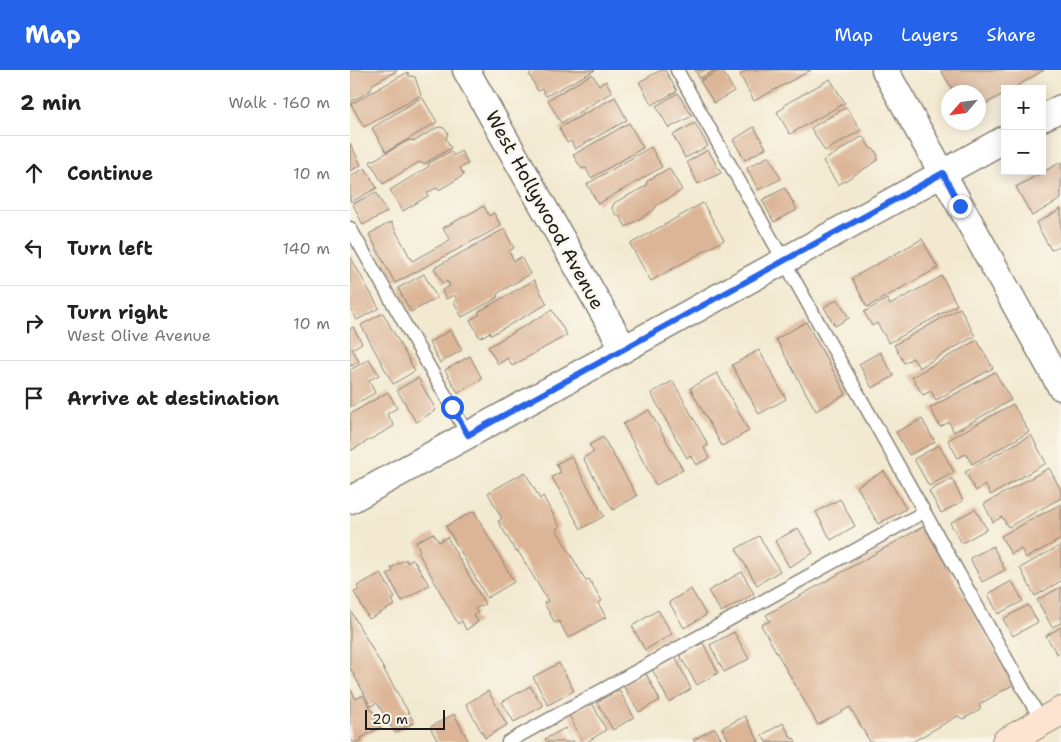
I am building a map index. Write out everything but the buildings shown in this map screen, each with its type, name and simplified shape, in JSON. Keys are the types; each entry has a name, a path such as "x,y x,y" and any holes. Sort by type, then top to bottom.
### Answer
{"street":[{"name":"West Hollywood Avenue","path":"466,70 624,349"},
{"path":"886,70 1061,387"},
{"path":"1046,116 1061,108"},
{"path":"350,500 1001,141"},
{"path":"1006,742 1051,717"}],"lane":[{"path":"677,70 924,512 1051,717"},
{"path":"350,228 468,435"},
{"path":"508,742 924,512"}],"route":[{"path":"452,407 468,435 943,173 960,206"}]}
